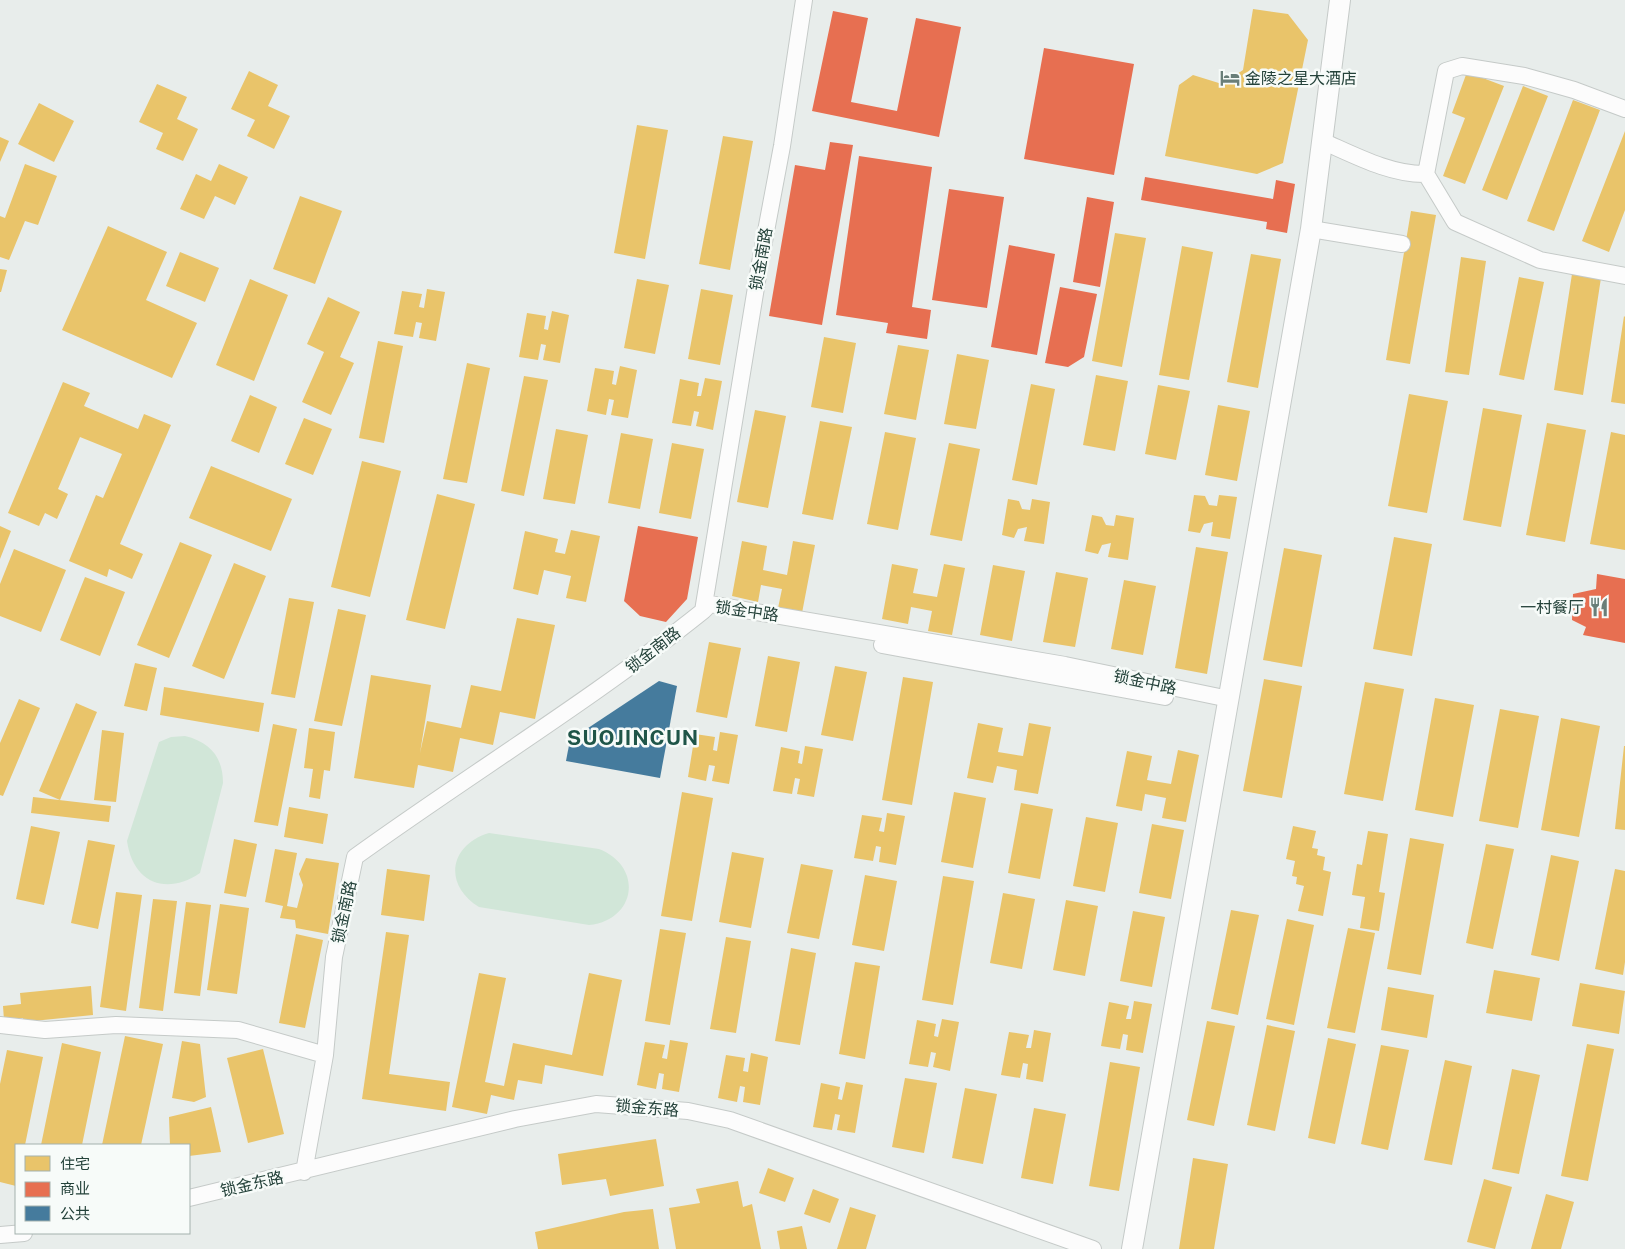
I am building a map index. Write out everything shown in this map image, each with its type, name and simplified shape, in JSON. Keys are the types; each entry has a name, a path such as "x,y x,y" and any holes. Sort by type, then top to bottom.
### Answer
{"street":[{"name":"锁金南路","path":"304,1172 325,1055 334,956 355,857 432,801 620,676 703,611 760,263 782,146 804,0"},
{"path":"1132,1249 1311,229 1340,0"},
{"path":"1625,109 1574,90 1524,76 1462,66 1454,68 1446,71 1426,174 1455,222 1540,260 1625,276"},
{"path":"1322,141 1358,157 1411,174 1426,174"},
{"path":"1311,229 1402,244"},
{"name":"锁金中路","path":"703,611 710,604 1065,665 1228,704"},
{"path":"0,1025 44,1030 116,1026 238,1030 325,1055"},
{"name":"锁金东路","path":"190,1198 515,1120 596,1104 688,1111 730,1120 1093,1249"},
{"path":"0,1234 15,1233"}],"green space":[{"path":"185,736 201,742 218,758 223,783 200,873 175,884 164,884 144,876 136,867 130,855 127,841 159,742 171,737"},
{"path":"489,833 599,849 613,857 623,868 628,880 625,904 617,914 605,921 589,925 479,907 467,898 460,888 456,877 456,866 459,856 466,847 476,839"}],"building: 住宅":[{"path":"1253,9 1288,14 1308,40 1283,163 1257,174 1165,156 1179,85 1193,75 1222,84 1243,70"},
{"path":"249,71 278,85 268,106 290,116 274,149 247,136 255,120 231,109"},
{"path":"1467,72 1504,86 1465,184 1443,176 1465,118 1452,113"},
{"path":"157,84 187,97 177,119 198,129 183,161 156,149 163,133 139,122"},
{"path":"1523,86 1548,96 1507,200 1482,190"},
{"path":"1573,100 1600,110 1554,231 1527,221"},
{"path":"39,103 74,121 54,162 18,144"},
{"path":"637,125 668,130 645,259 614,253"},
{"path":"1625,131 1625,210 1609,252 1582,241"},
{"path":"723,136 753,141 730,270 699,264"},
{"path":"0,137 9,141 0,162"},
{"path":"25,164 57,176 38,225 25,221 9,260 0,257 0,216 5,218"},
{"path":"219,164 248,177 235,205 215,196 204,219 180,209 196,174 211,181"},
{"path":"300,196 342,211 315,284 273,269"},
{"path":"1411,211 1436,215 1410,364 1386,360"},
{"path":"108,226 167,252 146,300 197,323 172,378 62,330"},
{"path":"1115,233 1146,238 1122,367 1092,361"},
{"path":"1182,246 1213,252 1189,380 1159,375"},
{"path":"180,252 219,268 205,302 166,286"},
{"path":"1251,254 1281,259 1258,388 1227,382"},
{"path":"1461,257 1486,261 1469,375 1445,372"},
{"path":"0,269 7,270 1,292 0,292"},
{"path":"1572,274 1601,278 1583,395 1554,390"},
{"path":"1519,277 1544,282 1524,380 1499,375"},
{"path":"250,279 288,295 254,381 216,365"},
{"path":"637,279 669,285 655,354 624,348"},
{"path":"427,289 445,292 436,341 419,338 422,323 416,322 413,337 394,334 402,291 422,294 419,307 424,308"},
{"path":"701,289 733,295 720,365 688,359"},
{"path":"328,297 360,312 340,357 354,363 331,415 302,402 324,352 307,344"},
{"path":"552,311 569,315 560,363 543,360 546,345 541,344 538,360 519,357 527,313 546,316 544,329 548,330"},
{"path":"1625,317 1625,404 1611,402"},
{"path":"824,337 856,343 843,413 811,407"},
{"path":"378,341 403,346 384,443 359,438"},
{"path":"898,345 929,350 916,420 884,414"},
{"path":"957,354 989,360 976,429 944,424"},
{"path":"467,363 490,368 467,483 443,479"},
{"path":"620,366 637,370 628,418 611,415 614,400 609,399 606,415 587,411 595,368 614,371 612,384 616,385"},
{"path":"1096,375 1128,381 1115,451 1083,445"},
{"path":"524,376 548,380 524,496 501,491"},
{"path":"705,378 722,381 713,430 696,426 699,412 694,411 691,426 672,423 680,379 699,383 697,396 701,396"},
{"path":"63,382 90,393 84,406 138,429 144,414 171,425 120,544 143,554 132,579 109,569 107,577 69,561 96,495 103,498 122,454 80,437 58,489 68,494 57,519 45,513 39,526 8,513"},
{"path":"1031,384 1055,389 1037,485 1012,480"},
{"path":"1158,385 1190,391 1176,460 1145,454"},
{"path":"1409,394 1448,401 1427,513 1388,506"},
{"path":"250,395 277,407 259,453 231,441"},
{"path":"1218,405 1250,411 1237,481 1205,475"},
{"path":"1483,408 1522,415 1501,527 1463,520"},
{"path":"755,410 786,416 768,508 737,502"},
{"path":"304,418 332,429 313,475 285,464"},
{"path":"820,421 852,427 833,520 802,514"},
{"path":"1547,423 1586,430 1565,542 1526,535"},
{"path":"556,429 588,435 575,504 543,499"},
{"path":"885,432 916,438 898,530 867,524"},
{"path":"1611,432 1625,435 1625,550 1590,544"},
{"path":"621,433 653,439 640,509 608,503"},
{"path":"672,443 704,449 691,519 659,513"},
{"path":"949,443 980,449 962,541 930,535"},
{"path":"362,461 401,471 370,597 331,587"},
{"path":"211,466 292,499 271,551 189,518"},
{"path":"437,494 475,504 445,629 406,620"},
{"path":"1194,495 1205,496 1209,505 1217,506 1219,495 1237,497 1230,539 1211,536 1213,522 1204,524 1200,533 1188,531"},
{"path":"1008,499 1019,501 1022,509 1030,510 1032,499 1050,502 1044,544 1024,541 1027,527 1018,529 1014,538 1002,535"},
{"path":"1092,515 1102,517 1106,525 1114,526 1116,515 1134,518 1128,560 1108,557 1111,543 1102,545 1098,554 1085,551"},
{"path":"0,526 11,531 0,559"},
{"path":"571,530 600,536 586,602 566,598 571,576 544,570 538,595 513,589 525,531 558,539 555,552 565,554"},
{"path":"1394,537 1432,544 1412,656 1373,649"},
{"path":"742,541 767,546 763,570 787,575 793,541 815,545 802,613 778,608 782,589 761,585 758,602 732,596"},
{"path":"180,542 212,555 169,658 137,645"},
{"path":"1196,547 1228,552 1207,674 1175,668"},
{"path":"1284,548 1322,555 1302,667 1263,660"},
{"path":"14,549 66,570 41,632 0,616 0,584"},
{"path":"234,563 266,576 224,679 192,666"},
{"path":"892,564 918,569 913,593 937,597 944,564 965,568 952,635 928,631 932,611 911,607 908,624 882,619"},
{"path":"993,565 1025,571 1012,641 980,635"},
{"path":"1056,572 1088,578 1075,647 1043,642"},
{"path":"85,577 125,592 100,656 60,640"},
{"path":"1124,580 1156,586 1143,655 1111,649"},
{"path":"289,598 314,602 295,698 271,694"},
{"path":"338,609 366,615 342,726 314,721"},
{"path":"517,618 555,625 535,719 500,712 493,745 460,738 453,772 418,765 414,788 354,778 371,675 431,685 420,753 427,721 461,728 471,685 501,691"},
{"path":"709,642 741,648 727,718 696,712"},
{"path":"768,656 800,662 787,732 755,726"},
{"path":"135,663 157,668 147,711 124,706"},
{"path":"835,666 867,672 853,741 821,735"},
{"path":"903,677 933,682 912,805 882,800"},
{"path":"1264,679 1302,686 1282,798 1243,791"},
{"path":"1365,682 1404,689 1383,801 1344,794"},
{"path":"164,687 264,703 259,732 160,715"},
{"path":"1435,698 1474,705 1453,817 1415,810"},
{"path":"19,699 40,708 3,796 0,795 0,743"},
{"path":"76,703 97,712 60,800 39,791"},
{"path":"1500,709 1539,716 1518,828 1479,821"},
{"path":"1561,718 1600,726 1579,837 1541,830"},
{"path":"978,723 1003,728 998,752 1023,756 1029,723 1051,727 1038,794 1014,790 1017,770 997,766 993,783 967,778"},
{"path":"273,724 297,729 278,826 254,822"},
{"path":"309,728 335,732 330,771 324,770 320,799 309,797 313,769 304,768"},
{"path":"102,730 124,733 116,802 94,800"},
{"path":"720,732 738,735 729,784 712,781 715,766 709,765 706,781 688,777 695,734 715,737 713,750 717,751"},
{"path":"805,746 823,749 814,797 797,794 800,779 795,778 792,794 773,791 781,747 800,751 798,763 802,764"},
{"path":"1625,746 1625,830 1615,829"},
{"path":"1178,750 1199,755 1186,822 1162,818 1166,798 1145,794 1142,811 1116,806 1127,751 1152,756 1147,780 1171,784"},
{"path":"682,792 713,798 692,921 661,916"},
{"path":"954,792 986,798 973,868 941,862"},
{"path":"33,797 111,806 109,822 31,813"},
{"path":"1021,803 1053,809 1040,879 1008,873"},
{"path":"289,807 328,814 323,844 284,837"},
{"path":"887,813 905,816 896,865 879,862 881,847 876,846 873,861 854,858 862,815 882,818 879,831 884,832"},
{"path":"1086,817 1118,823 1105,892 1073,886"},
{"path":"1152,824 1184,830 1171,899 1139,893"},
{"path":"31,826 60,832 44,905 16,899"},
{"path":"1293,826 1316,831 1312,848 1318,849 1317,855 1325,857 1323,870 1331,872 1323,916 1298,911 1304,886 1296,884 1297,877 1292,876 1295,861 1286,859"},
{"path":"1368,831 1388,834 1379,892 1385,893 1379,931 1360,928 1365,897 1352,895 1357,864 1362,865"},
{"path":"1410,838 1444,844 1421,975 1387,969"},
{"path":"234,839 257,844 246,897 224,893"},
{"path":"88,840 115,845 98,929 71,923"},
{"path":"1486,844 1514,849 1493,949 1466,943"},
{"path":"275,849 297,853 287,906 297,908 303,885 299,874 306,858 339,863 328,934 296,928 295,920 280,918 283,906 265,902"},
{"path":"732,852 764,858 751,928 719,922"},
{"path":"1551,855 1579,861 1559,961 1531,955"},
{"path":"801,864 833,870 819,939 787,933"},
{"path":"387,869 430,875 424,921 381,915"},
{"path":"1615,869 1625,871 1625,962 1623,975 1595,969"},
{"path":"865,875 897,881 884,951 852,945"},
{"path":"943,876 974,881 953,1005 922,1000"},
{"path":"116,892 142,895 126,1011 100,1007"},
{"path":"1003,893 1035,899 1022,969 990,963"},
{"path":"153,899 177,901 163,1011 139,1008"},
{"path":"1066,900 1098,906 1085,976 1053,970"},
{"path":"186,902 211,905 200,996 174,993"},
{"path":"220,904 249,908 237,994 207,990"},
{"path":"1231,910 1259,915 1238,1015 1211,1009"},
{"path":"1133,911 1165,917 1152,987 1120,981"},
{"path":"1287,919 1314,925 1294,1025 1266,1019"},
{"path":"1348,928 1375,933 1355,1033 1327,1028"},
{"path":"660,929 686,933 670,1025 645,1021"},
{"path":"386,932 409,935 389,1074 450,1082 446,1111 362,1099"},
{"path":"296,934 323,940 305,1028 279,1023"},
{"path":"726,937 751,941 736,1033 710,1029"},
{"path":"791,948 816,953 800,1045 775,1041"},
{"path":"855,962 880,966 865,1059 839,1054"},
{"path":"1494,970 1540,978 1532,1021 1486,1013"},
{"path":"479,973 506,978 485,1082 504,1086 513,1043 572,1055 589,973 622,980 603,1076 545,1065 542,1084 518,1080 514,1100 491,1095 487,1114 452,1107"},
{"path":"1580,983 1625,991 1619,1034 1572,1026"},
{"path":"91,986 93,1015 23,1022 23,1018 4,1020 3,1006 21,1004 20,993"},
{"path":"1388,987 1434,995 1427,1038 1381,1030"},
{"path":"1134,1001 1152,1004 1143,1053 1126,1050 1128,1035 1123,1034 1120,1049 1101,1046 1109,1002 1129,1006 1126,1019 1131,1019"},
{"path":"942,1019 959,1022 950,1071 933,1067 936,1053 931,1052 928,1067 909,1064 917,1020 936,1024 934,1036 938,1037"},
{"path":"1207,1021 1235,1026 1214,1126 1187,1120"},
{"path":"1267,1025 1295,1031 1275,1131 1247,1125"},
{"path":"1034,1030 1051,1033 1043,1082 1026,1079 1028,1064 1023,1063 1020,1078 1001,1075 1009,1032 1029,1035 1026,1048 1031,1048"},
{"path":"125,1036 163,1044 141,1144 102,1144"},
{"path":"1328,1038 1356,1044 1335,1144 1308,1138"},
{"path":"670,1040 688,1043 679,1092 662,1089 664,1074 659,1073 656,1089 637,1085 645,1042 665,1045 662,1058 667,1059"},
{"path":"182,1041 200,1044 206,1097 194,1102 172,1098"},
{"path":"62,1043 101,1052 82,1144 41,1144"},
{"path":"1587,1044 1614,1049 1588,1181 1561,1176"},
{"path":"1381,1045 1409,1050 1388,1150 1361,1144"},
{"path":"263,1049 284,1134 248,1143 227,1058"},
{"path":"7,1050 43,1057 25,1144 15,1144 15,1186 0,1182 0,1084"},
{"path":"751,1053 768,1057 760,1105 743,1102 745,1087 740,1086 737,1102 718,1098 726,1055 745,1058 743,1071 748,1072"},
{"path":"1445,1060 1472,1066 1452,1165 1424,1160"},
{"path":"1110,1062 1140,1067 1119,1191 1089,1186"},
{"path":"1512,1069 1540,1075 1519,1174 1492,1169"},
{"path":"905,1078 937,1083 924,1153 892,1147"},
{"path":"846,1082 863,1085 855,1133 837,1130 840,1115 835,1114 832,1130 813,1127 821,1083 840,1087 838,1099 842,1100"},
{"path":"965,1088 997,1094 983,1164 952,1158"},
{"path":"211,1107 221,1152 190,1156 190,1144 170,1144 169,1117"},
{"path":"1034,1108 1066,1114 1053,1184 1021,1178"},
{"path":"656,1139 664,1186 610,1196 606,1179 562,1185 558,1154"},
{"path":"1193,1158 1228,1164 1214,1249 1179,1249"},
{"path":"768,1168 794,1178 785,1202 759,1193"},
{"path":"1484,1179 1512,1187 1495,1249 1467,1242"},
{"path":"738,1181 743,1207 752,1204 761,1249 676,1249 669,1208 700,1203 696,1189"},
{"path":"813,1189 839,1199 830,1223 804,1214"},
{"path":"1546,1194 1574,1202 1561,1249 1531,1249"},
{"path":"850,1207 876,1215 866,1249 837,1249"},
{"path":"653,1209 659,1249 538,1249 535,1232 624,1212"},
{"path":"802,1226 807,1249 780,1249 777,1231"}],"building: 商业":[{"path":"833,11 868,18 851,102 897,111 916,18 961,27 939,137 812,111"},
{"path":"1044,48 1134,64 1114,175 1024,159"},
{"path":"830,142 853,145 822,325 769,316 795,165 825,170"},
{"path":"859,156 932,167 912,307 931,310 927,339 886,333 888,323 836,315"},
{"path":"1145,177 1273,199 1276,180 1295,184 1287,233 1266,229 1267,222 1141,200"},
{"path":"949,189 1004,197 987,308 932,300"},
{"path":"1087,197 1114,202 1100,287 1073,282"},
{"path":"1009,245 1055,254 1037,355 991,347"},
{"path":"1060,287 1097,294 1084,357 1068,367 1045,363"},
{"path":"638,526 698,537 687,599 666,622 640,616 624,601"},
{"name":"一村餐厅","path":"1597,574 1625,579 1625,643 1583,635 1586,627 1572,620 1573,594 1596,589"}],"building: 公共":[{"path":"659,681 677,686 660,778 566,761 570,740"}],"place":[{"name":"金陵之星大酒店","path":"1230,78"},
{"name":"一村餐厅","path":"1599,607"}],"district":[{"name":"SUOJINCUN","path":"633,737"}]}
